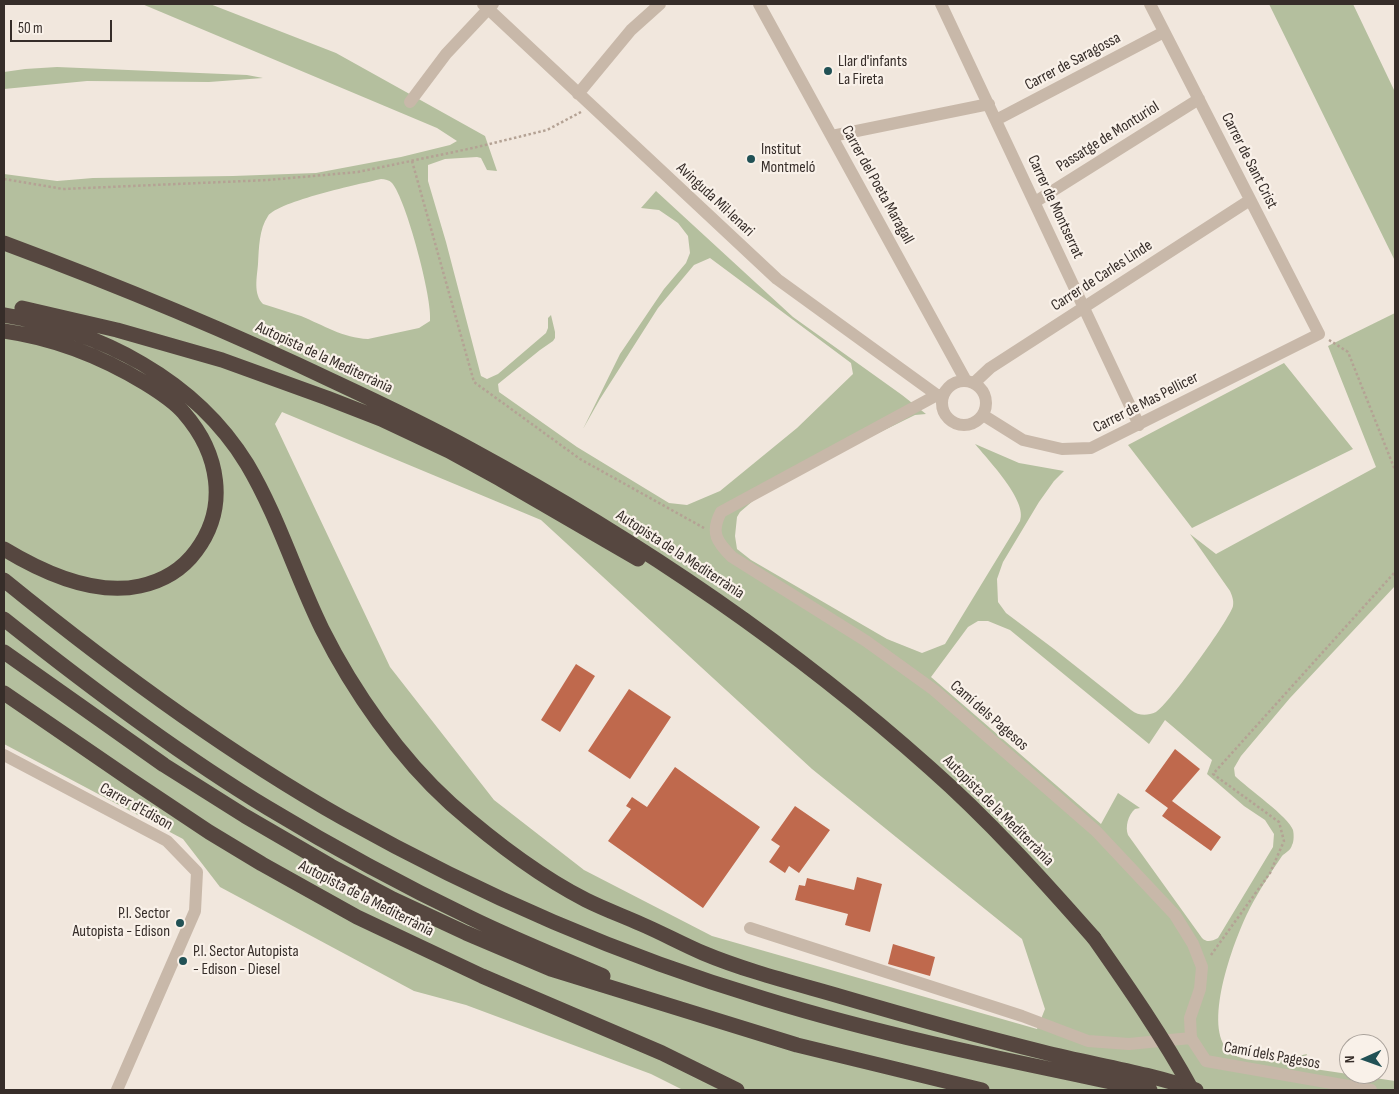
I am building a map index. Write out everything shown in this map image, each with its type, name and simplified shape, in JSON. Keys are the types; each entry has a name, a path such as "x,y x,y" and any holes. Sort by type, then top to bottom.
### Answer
{"highway":[{"name":"Autopista de la Mediterrània","path":"4,243 160,304 278,355 407,416 473,450 604,527 736,612 848,697 932,769 1002,836 1094,938 1172,1053 1192,1090"},
{"path":"4,306 24,308 117,330 222,360 381,419 449,451 500,478 618,548 736,612"},
{"path":"4,315 26,319 74,333 112,347 146,365 180,388 209,415 229,438 247,465 286,543 322,629 343,667 391,738 448,801 493,839 542,874 585,899 704,953 751,970 934,1024 1049,1054 1164,1079 1196,1090"},
{"path":"4,330 22,333 79,350 125,371 159,392 183,412 200,436 213,464 217,486 215,512 212,525 205,539 180,569 160,580 139,586 104,587 69,579 4,549"},
{"path":"4,580 121,672 214,737 275,776 342,817 429,864 532,913 652,961 764,999 921,1042 1150,1090"},
{"path":"4,619 117,706 199,764 268,808 400,883 471,918 663,1003"},
{"path":"4,652 164,765 331,866 393,899 466,933 551,969 797,1045 982,1090"},
{"name":"Autopista de la Mediterrània","path":"4,693 209,832 357,918 482,976 662,1053 737,1090"}],"street":[{"path":"578,94 631,30 660,4"},
{"name":"Carrer del Poeta Maragall","path":"759,4 970,382"},
{"name":"Carrer de Montserrat","path":"941,4 1139,424"},
{"name":"Carrer de Sant Crist","path":"1150,4 1320,334"},
{"path":"410,102 446,54 488,5"},
{"name":"Avinguda Mil·lenari","path":"488,5 578,94 777,279 940,395"},
{"name":"Carrer de Saragossa","path":"996,120 1164,32"},
{"name":"Passatge de Monturiol","path":"1035,202 1199,99"},
{"path":"832,136 989,104"},
{"name":"Carrer de Carles Linde","path":"970,382 1250,200"},
{"name":"Carrer de Mas Pellicer","path":"983,415 1023,440 1062,449 1091,448 1320,334"},
{"path":"715,532 716,522 721,512 940,395 958,381 970,382 980,388 984,394 986,408 983,415 975,423 968,426 959,426 946,418 942,411 940,395"},
{"name":"Camí dels Pagesos","path":"715,532 720,544 732,557 866,641 934,690 1096,831 1175,915 1193,944 1202,967 1200,989 1190,1018 1191,1038 1206,1061 1371,1090"},
{"name":"Carrer d'Edison","path":"4,755 167,840 197,872 195,912 117,1090"},
{"path":"750,928 1022,1016 1088,1041 1129,1044 1191,1038"}],"path":[{"path":"4,180 62,189 268,180 358,172 548,130 591,106"},
{"path":"412,161 474,382 580,459 698,526 715,532"},
{"path":"1320,334 1348,352 1395,470"},
{"path":"1202,967 1270,873 1284,841 1278,822 1213,774 1395,572"}],"green space":[{"path":"142,4 210,4 336,53 485,136 497,171 487,170 481,158 477,157 445,159 428,165 428,181 481,376 487,379 498,374 546,333 548,318 551,315 555,332 553,341 498,384 499,392 577,447 669,503 687,505 720,491 797,428 853,374 851,363 710,258 694,265 658,308 583,429 620,354 664,289 686,263 690,253 688,236 678,223 659,210 641,208 656,191 793,317 926,414 915,415 838,453 754,500 737,517 735,536 737,549 751,560 887,639 922,653 945,644 1020,521 1021,513 1013,492 975,444 1019,463 1064,471 1054,481 1039,502 1003,562 997,579 998,602 1006,613 1131,710 1140,714 1146,715 1156,712 1163,706 1185,679 1233,606 1230,591 1190,534 1216,554 1376,467 1328,346 1395,313 1395,586 1290,698 1241,756 1234,768 1235,776 1290,824 1294,838 1293,844 1269,875 1244,921 1224,979 1218,1020 1220,1036 1227,1049 1234,1055 1254,1060 1277,1060 1307,1054 1301,1067 1339,1073 1339,1084 1389,1084 1389,1080 1395,1081 1395,1090 683,1090 651,1074 466,1005 414,991 220,887 183,839 4,744 4,174 57,181 93,178 316,173 401,157 450,145 457,141 437,128","holes":["381,179 392,183 398,193 411,228 423,272 430,310 430,321 419,328 368,339 342,334 301,316 263,304 258,295 257,280 260,239 268,216 275,210 303,199","282,412 541,520 812,769 1022,939 1045,1009 1037,1029 712,936 584,870 494,800 390,667 275,424","978,621 988,621 1010,630 1149,744 1165,720 1212,760 1207,774 1244,806 1265,820 1274,834 1273,847 1218,938 1210,941 1202,938 1128,835 1127,825 1129,818 1135,809 1140,808 1118,793 1101,824 931,677 968,627"]},
{"path":"1269,4 1353,4 1395,92 1395,261"},
{"path":"57,67 247,75 263,78 209,82 87,81 4,89 4,72"},
{"path":"1284,363 1353,449 1192,528 1128,445"}],"building":[{"path":"576,664 595,676 560,732 541,720"},
{"path":"629,689 671,717 630,779 588,751"},
{"path":"1175,749 1200,769 1172,801 1221,837 1211,851 1162,816 1168,808 1145,791"},
{"path":"675,767 760,827 703,908 608,841 631,809 626,806 632,797 647,807"},
{"path":"795,806 830,830 799,873 789,866 785,873 769,862 780,846 771,840"},
{"path":"857,877 882,884 870,932 845,925 848,914 795,900 799,885 805,886 807,878 854,890"},
{"path":"893,944 935,957 930,976 888,964"}],"place":[{"name":"Llar d'infants La Fireta","path":"828,71"},
{"name":"Institut Montmeló","path":"751,159"},
{"name":"P.I. Sector Autopista - Edison","path":"180,923"},
{"name":"P.I. Sector Autopista - Edison - Diesel","path":"183,961"}]}
